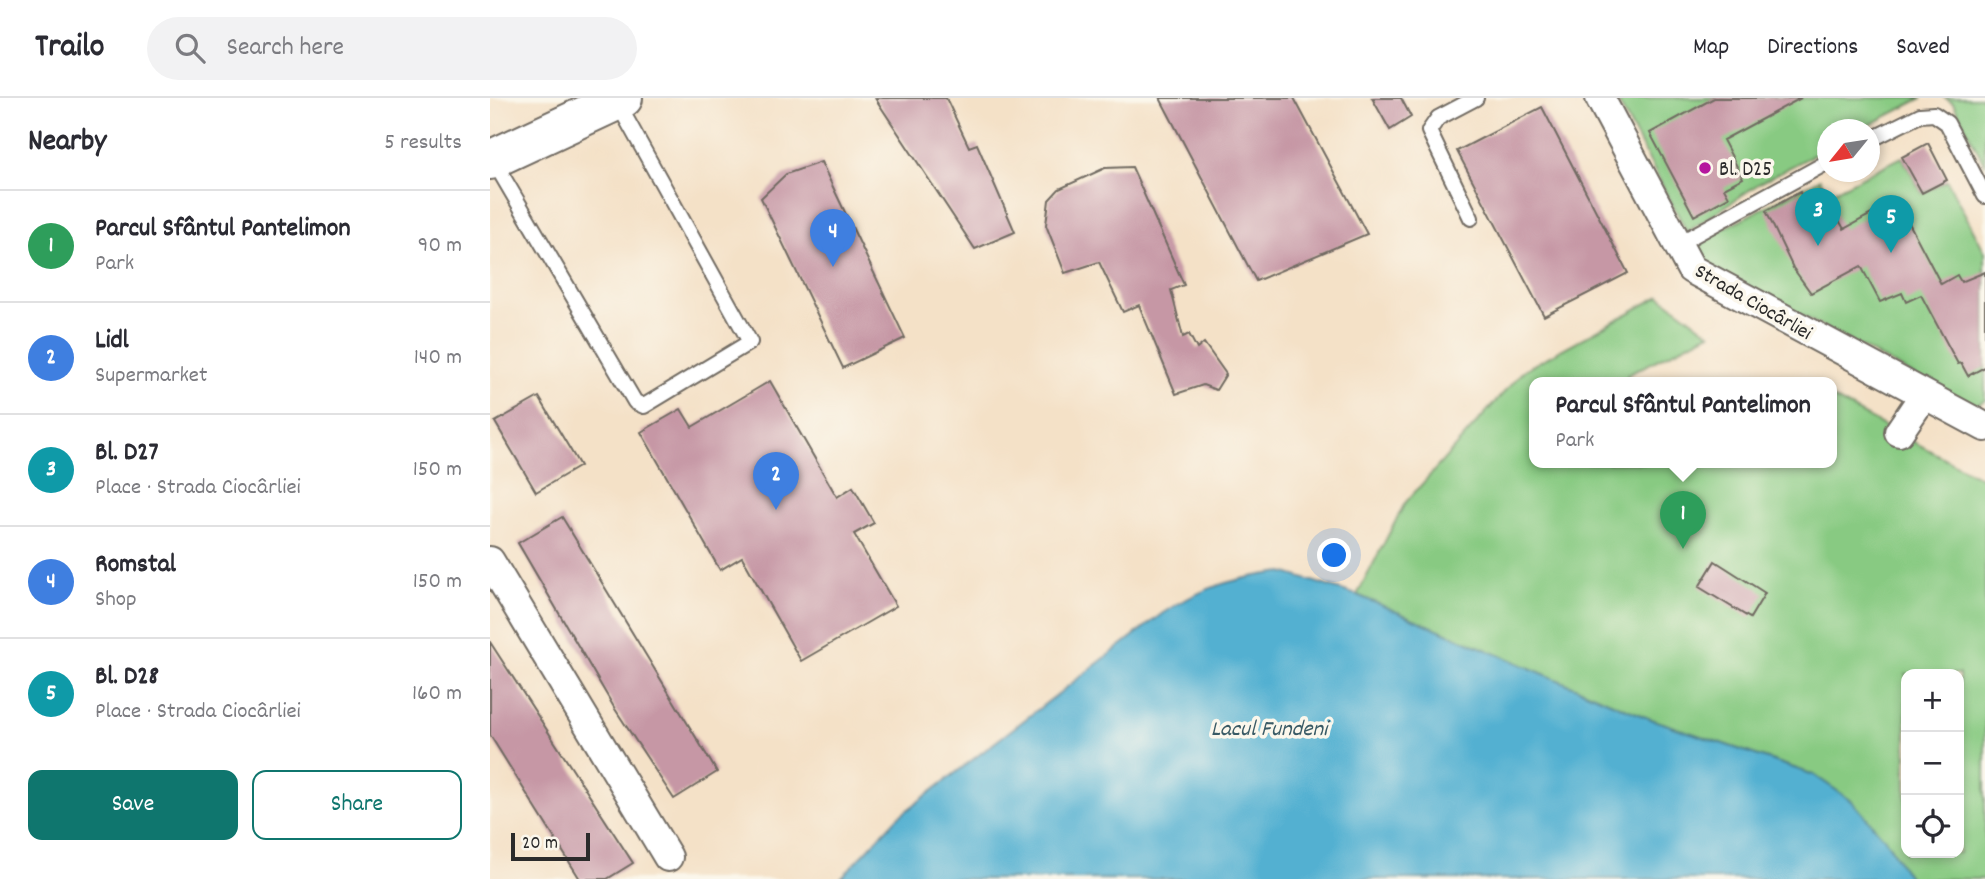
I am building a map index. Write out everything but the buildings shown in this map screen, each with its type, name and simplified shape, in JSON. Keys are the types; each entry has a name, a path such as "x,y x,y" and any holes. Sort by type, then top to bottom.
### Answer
{"main road":[{"path":"491,150 561,98"},
{"path":"491,150 620,99"}],"street":[{"name":"Strada Ciocârliei","path":"1600,98 1691,269 1985,428"},
{"path":"1899,432 1924,395"},
{"path":"490,561 668,857"}],"lane":[{"path":"1471,219 1429,131 1438,118 1476,98"},
{"path":"491,150 635,402 644,406 748,346 750,337 620,99"},
{"path":"1880,135 1920,115 1934,114 1947,123 1985,196"},
{"path":"1676,245 1817,168"}],"green space":[{"path":"1616,98 1922,98 1880,120 1817,119 1817,153 1763,181 1687,232"},
{"path":"1945,98 1985,98 1985,165 1953,103"},
{"path":"1902,157 1922,193 1947,180 1985,252 1985,400 1973,407 1701,262 1691,245 1817,181 1822,182 1828,194 1852,182 1880,182 1880,168"},
{"path":"1660,296 1710,333 1627,375 1628,377 1529,377 1529,468 1837,468 1837,401 1985,480 1985,879 1910,879 1885,839 1814,775 1648,718 1357,595 1405,503 1524,370"}],"water":[{"name":"Lacul Fundeni","path":"1283,572 1357,595 1648,718 1814,775 1852,801 1885,839 1910,879 840,879 897,818 1163,613 1192,596 1220,585"}],"place":[{"name":"Bl. D25","path":"1705,168"},
{"name":"Bl. D27","path":"1818,246"},
{"name":"Bl. D28","path":"1891,253"},
{"name":"Romstal","path":"833,267"},
{"name":"Lidl","path":"776,510"},
{"name":"Parcul Sfântul Pantelimon","path":"1683,549"}]}
